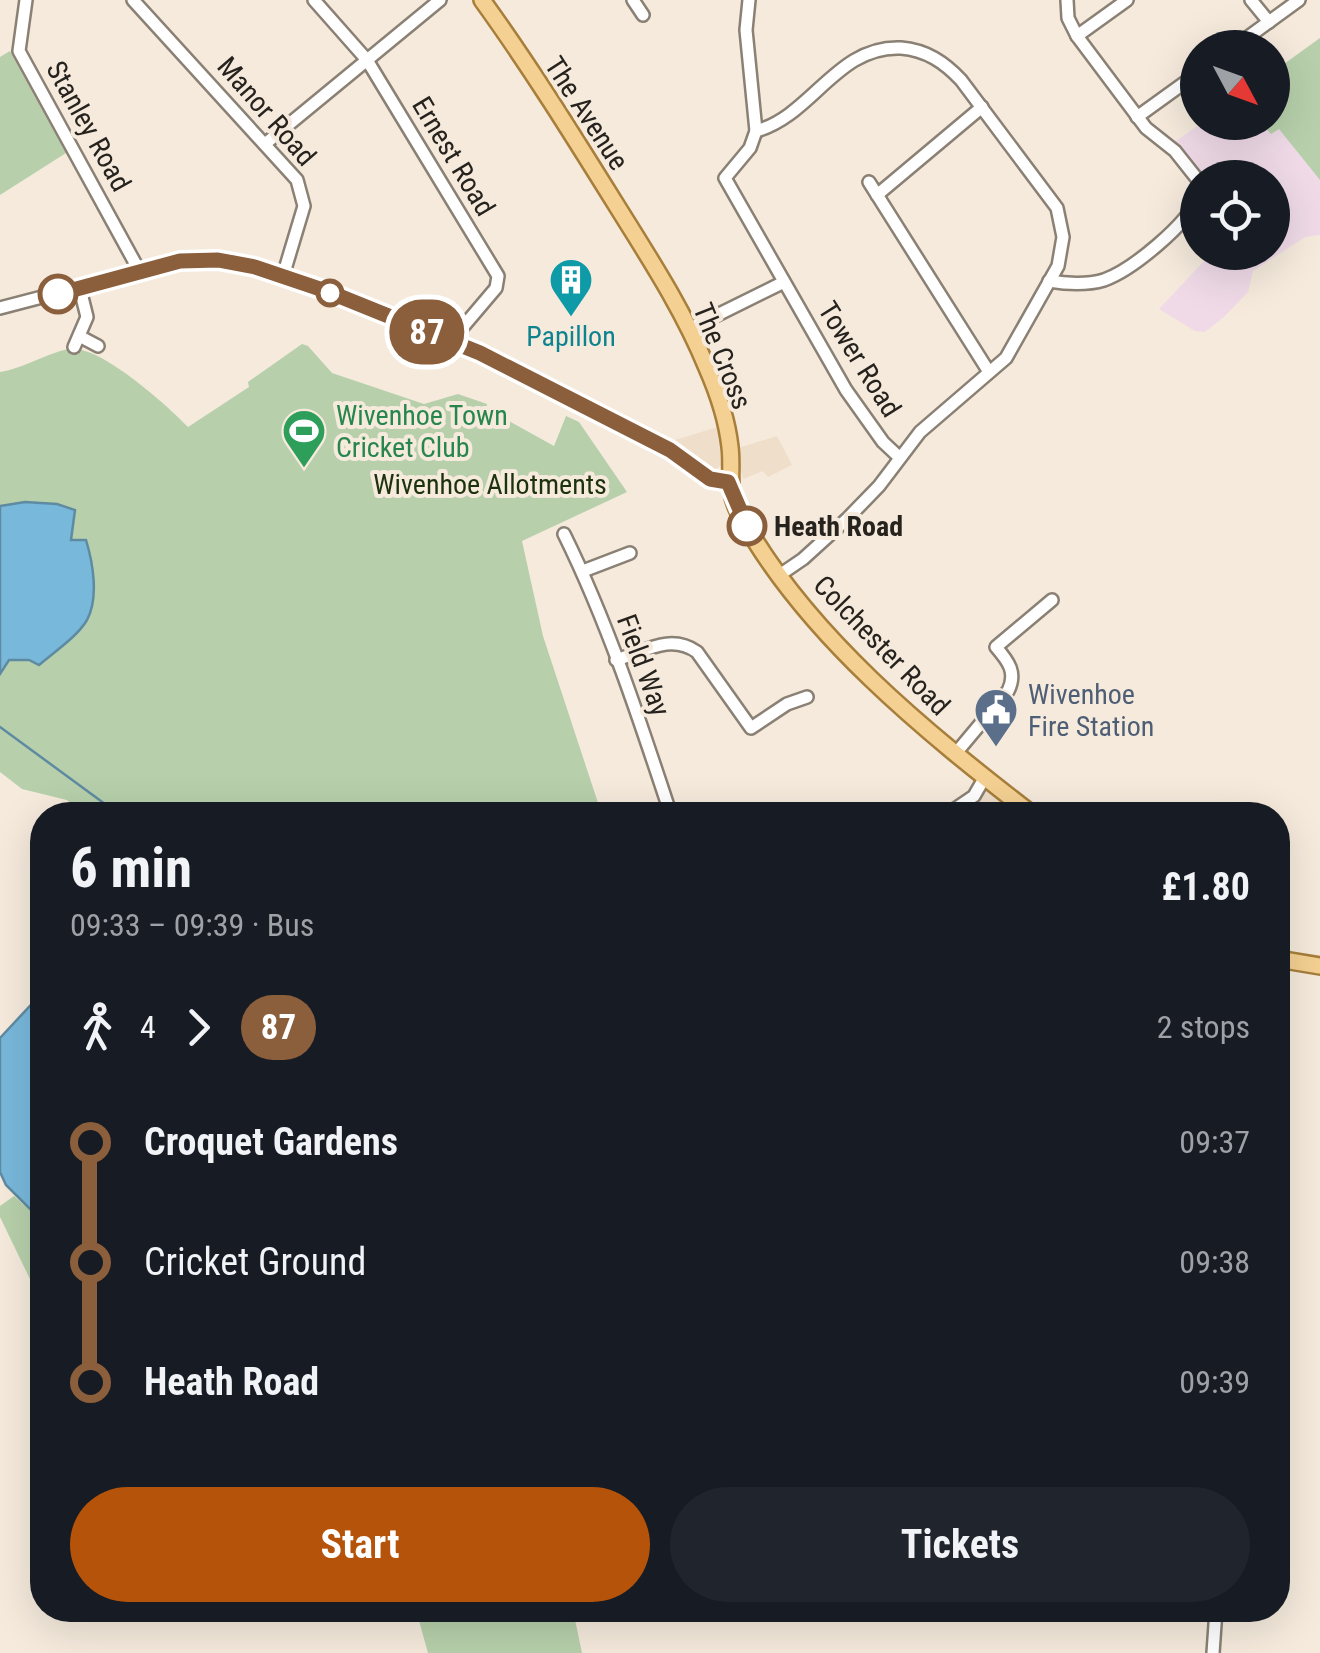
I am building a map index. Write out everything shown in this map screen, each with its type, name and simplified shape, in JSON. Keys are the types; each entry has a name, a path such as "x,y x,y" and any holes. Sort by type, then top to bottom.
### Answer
{"main road":[{"name":"The Avenue","path":"482,0 647,255"},
{"name":"The Cross","path":"647,255 708,369 725,420 730,454 728,482"},
{"name":"Colchester Road","path":"728,482 738,511 780,574 866,674 1016,802"},
{"path":"1290,961 1320,966"}],"street":[{"name":"Stanley Road","path":"26,0 19,51 140,272"},
{"name":"Manor Road","path":"133,0 298,180 303,214 283,276"},
{"name":"Ernest Road","path":"314,0 367,60 498,276 496,288 450,340"},
{"path":"266,144 440,0"},
{"path":"749,0 746,30 756,131 780,120 853,59 871,51 906,48 931,56 952,71 1057,208 1063,247 1012,350 920,432 859,507 803,559 780,574"},
{"path":"1067,0 1068,18 1076,36 1151,133 1182,160"},
{"path":"1076,36 1127,0"},
{"path":"1251,0 1269,22"},
{"path":"1258,30 1298,0"},
{"path":"1137,116 1180,86"},
{"path":"877,194 982,108"},
{"name":"Tower Road","path":"756,131 750,148 725,178 861,412 899,457"},
{"path":"869,182 989,372"},
{"path":"1049,282 1085,284 1117,274 1180,223"},
{"path":"0,308 180,261 218,260 283,276 450,340 670,450 710,479 728,482"},
{"path":"689,328 784,282"},
{"path":"80,289 87,317 78,342 98,346"},
{"name":"Field Way","path":"564,534 582,571 666,802"},
{"path":"582,571 630,553"},
{"path":"956,753 1013,680 1009,662 996,647 1052,600"},
{"path":"616,660 666,643 688,645 751,728 786,704 807,697"},
{"path":"965,802 985,778"},
{"path":"1213,1653 1215,1622"}],"shaded area":[{"path":"1320,38 1320,235 1305,237 1290,247 1290,160 1188,160 1173,143 1180,138 1290,140 1290,60"},
{"path":"1196,270 1255,270 1248,292 1205,332 1195,331 1159,309"},
{"path":"718,427 721,465 713,472 674,445 675,440"},
{"path":"777,436 792,465 768,477 763,471 743,479 735,449"},
{"path":"985,784 1009,802 966,802"}],"green space":[{"path":"1320,38 1320,180 1288,140 1290,60"},
{"path":"10,51 66,153 0,195 0,57"},
{"name":"Wivenhoe Allotments","path":"302,344 332,373 424,404 458,394 487,404 487,409 554,446 566,416 579,422 627,492 522,541 543,636 598,802 69,802 22,789 0,772 0,674 9,660 29,660 87,620 93,582 71,541 72,522 57,504 25,502 0,506 0,372 67,350 87,351 134,380 188,427 249,387 248,382"},
{"path":"14,1196 30,1210 30,1279 0,1217 0,1206"},
{"path":"419,1622 576,1622 582,1653 428,1653"}],"water":[{"path":"25,502 57,504 75,510 71,540 86,540 93,570 93,601 83,626 39,665 29,660 9,660 0,674 0,506"},
{"path":"30,1006 30,1209 6,1185 0,1172 0,1038"}],"waterway":[{"path":"0,727 102,802"}],"bus line":[{"name":"87","path":"58,294 180,261 237,262 283,276 480,353 670,450 710,479 728,482 747,526"}],"place":[{"name":"Papillon","path":"571,318"},
{"name":"Wivenhoe Town Cricket Club","path":"304,469"},
{"name":"Heath Road","path":"747,526"},
{"name":"Wivenhoe Fire Station","path":"996,748"}]}
